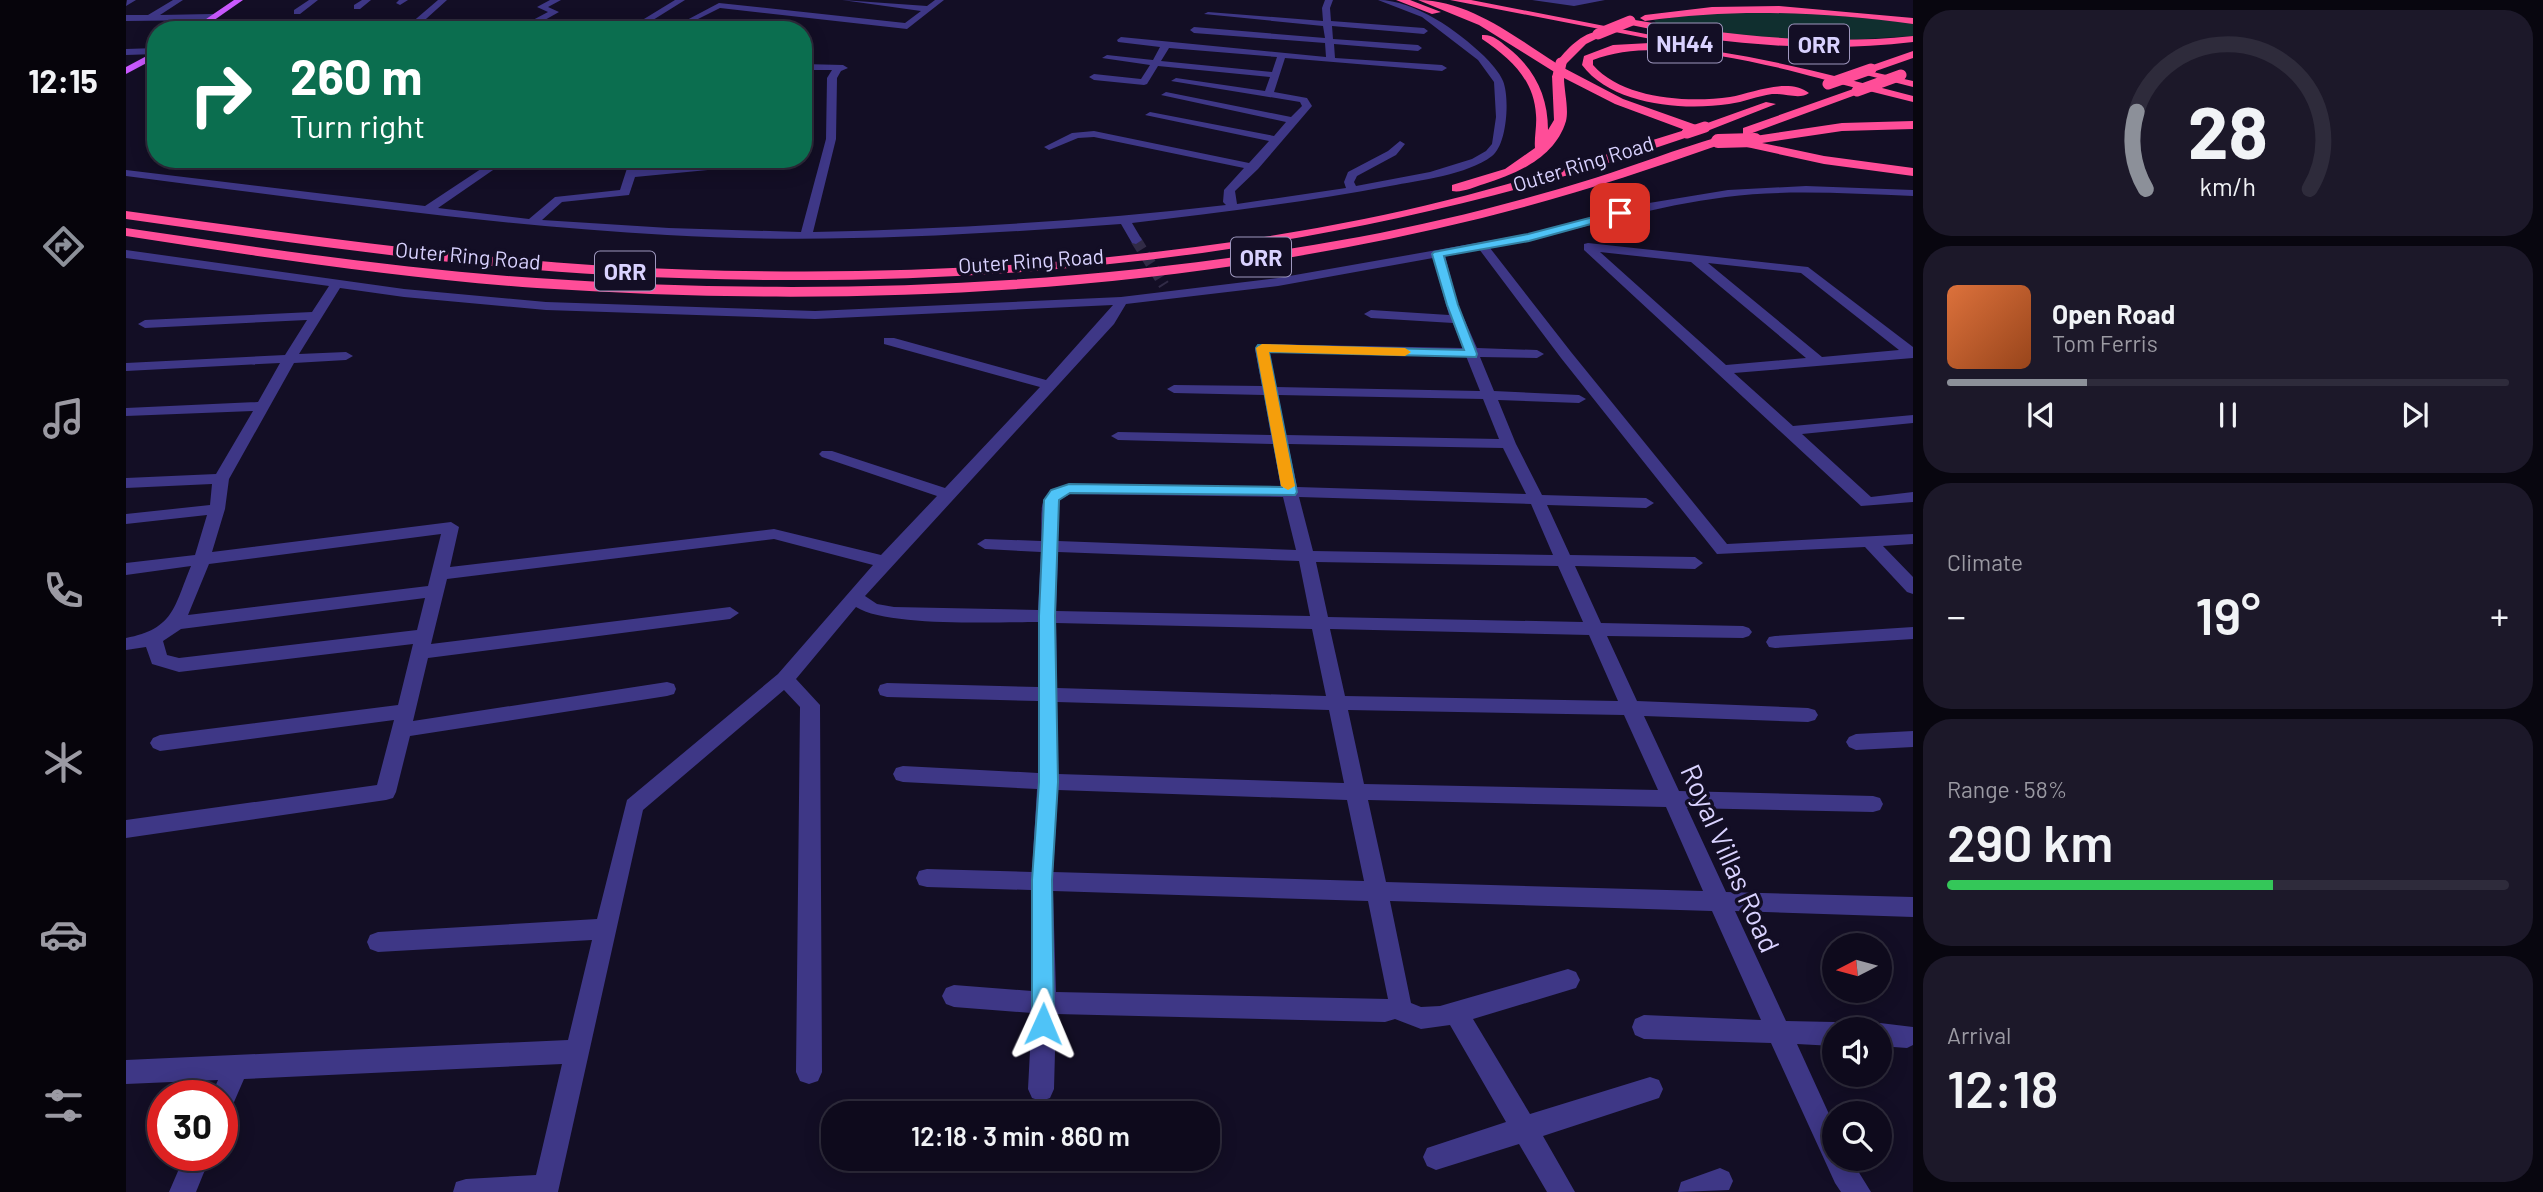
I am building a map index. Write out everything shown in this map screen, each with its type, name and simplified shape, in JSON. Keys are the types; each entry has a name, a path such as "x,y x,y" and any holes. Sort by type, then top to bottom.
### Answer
{"highway":[{"path":"1375,220 1416,199 1510,172 1533,157 1549,129 1537,90 1516,60 1472,29 1401,0"},
{"path":"1423,0 1445,6 1508,36 1536,56 1595,90 1673,122 1774,150 1913,172"},
{"name":"NH44","path":"1455,0 1628,26 1913,93"},
{"name":"NH44","path":"1485,0 1628,26 1913,85"},
{"name":"ORR","path":"1505,0 1913,85"},
{"name":"ORR","path":"1549,129 1560,120 1558,76 1561,63 1582,42 1598,34 1688,12 1760,9 1817,10 1913,21"},
{"name":"ORR","path":"1600,18 1770,42 1851,45 1913,39"},
{"name":"ORR","path":"1803,93 1771,91 1723,102 1678,101 1615,86 1591,72 1587,65 1588,58 1604,49 1632,45 1668,47 1733,58 1913,99"},
{"name":"Outer Ring Road","path":"126,215 387,250 573,268 747,274 959,270 1192,250 1375,220 1543,180 1706,127 1913,54"},
{"name":"Outer Ring Road","path":"126,232 408,271 586,286 796,291 1005,284 1205,265 1394,234 1540,199 1736,135 1913,71"},
{"name":"ORR","path":"1718,141 1755,140 1842,127 1913,125"}],"main road":[{"path":"206,21 239,0"},
{"path":"126,71 147,60"}],"street":[{"path":"126,4 132,0"},
{"path":"151,17 179,0"},
{"path":"297,12 314,0"},
{"path":"357,7 367,0"},
{"path":"419,21 443,0"},
{"path":"522,18 536,21 556,11 541,6 557,0"},
{"path":"645,21 681,0"},
{"path":"846,0 929,9"},
{"path":"689,21 719,5 907,26 940,0"},
{"path":"1329,0 1331,60"},
{"path":"126,173 532,223 669,232 806,236 964,232 1125,220 1234,208 1433,175 1476,161 1490,153 1497,145 1501,117 1500,82 1481,58 1425,15 1382,0"},
{"path":"1536,0 1574,4 1601,0"},
{"path":"776,21 799,6"},
{"path":"1209,14 1328,20 1424,30"},
{"path":"126,18 213,16"},
{"path":"1328,20 1375,19"},
{"path":"1194,30 1418,48"},
{"path":"136,41 147,40"},
{"path":"1121,40 1442,68"},
{"path":"1094,77 1143,82 1166,45"},
{"path":"126,52 147,55"},
{"path":"1269,94 1282,55"},
{"path":"1107,58 1275,75"},
{"path":"806,236 831,139 832,82 841,68 812,67"},
{"path":"1176,81 1269,94 1308,103 1254,167 1230,190 1227,197 1234,208"},
{"path":"1166,95 1294,121"},
{"path":"1150,115 1277,140"},
{"path":"1049,147 1076,135 1094,134 1254,167"},
{"path":"1353,190 1349,182 1352,174 1392,153 1400,144"},
{"path":"429,209 490,168"},
{"path":"532,223 559,199 625,193 633,168"},
{"path":"631,174 696,168"},
{"path":"126,254 404,293 546,306 815,315 1121,301 1168,290 1278,282 1529,237 1643,207 1728,193 1806,189 1913,193"},
{"path":"1125,220 1136,240"},
{"path":"1483,246 1566,355 1723,550 1913,540"},
{"path":"1913,353 1804,271 1588,247 1867,502 1913,497"},
{"name":"Royal Villas Road","path":"1438,254 1458,319 1508,444 1537,500 1822,1128"},
{"path":"1694,258 1818,362"},
{"path":"176,623 202,559 221,479 290,358 337,283"},
{"path":"466,1192 545,1190 634,806 785,680 885,562 1118,311 1121,301"},
{"path":"1371,314 1458,319"},
{"path":"145,324 316,316"},
{"path":"889,341 1049,386"},
{"path":"1395,1008 1400,1001 1306,556 1290,492 1262,349 1537,354"},
{"path":"1723,370 1913,353"},
{"path":"126,367 346,356"},
{"path":"1174,389 1579,399"},
{"path":"126,412 263,406"},
{"path":"1789,430 1913,419"},
{"path":"1118,436 1508,444"},
{"path":"827,454 948,495"},
{"path":"126,483 221,479"},
{"path":"1041,1089 1044,1003 1042,880 1048,782 1047,616 1052,548 1051,500 1056,493 1069,489 1290,492 1646,503"},
{"path":"126,519 216,509"},
{"path":"126,569 451,527 386,792 126,829"},
{"path":"126,644 153,639 176,623 437,582 774,534 885,562"},
{"path":"1870,542 1913,588"},
{"path":"985,544 1306,556 1695,563"},
{"path":"855,598 872,609 894,613 1744,632"},
{"path":"153,639 159,659 179,665 730,613"},
{"path":"1775,642 1913,633"},
{"path":"785,680 810,705 809,1072"},
{"path":"401,730 667,689"},
{"path":"887,690 1336,703 1632,708 1808,715"},
{"path":"160,743 405,711"},
{"path":"1856,742 1913,739"},
{"path":"903,774 1354,793 1873,804"},
{"path":"927,878 1913,907"},
{"path":"378,942 606,929"},
{"path":"954,996 1044,1003 1385,1011 1395,1008 1422,1018 1457,1013 1568,980"},
{"path":"1457,1013 1562,1192"},
{"path":"1644,1027 1822,1033"},
{"path":"1892,1035 1906,1036"},
{"path":"126,1072 577,1051"},
{"path":"230,1080 236,1067"},
{"path":"1436,1157 1650,1089"},
{"path":"182,1192 191,1171"},
{"name":"Royal Villas Road","path":"1842,1171 1858,1192"},
{"path":"1691,1192 1720,1181"}],"green space":[{"path":"1803,12 1913,23 1913,36 1801,43 1658,26 1654,20 1709,13"}],"tunnel":[{"path":"1136,240 1164,285"}],"slow traffic":[{"path":"1288,486 1262,348 1405,352"}],"route":[{"path":"1043,1024 1042,880 1048,782 1047,616 1052,548 1051,500 1056,493 1069,489 1290,492 1262,348 1471,354 1452,305 1438,254 1529,237 1620,213"}]}
